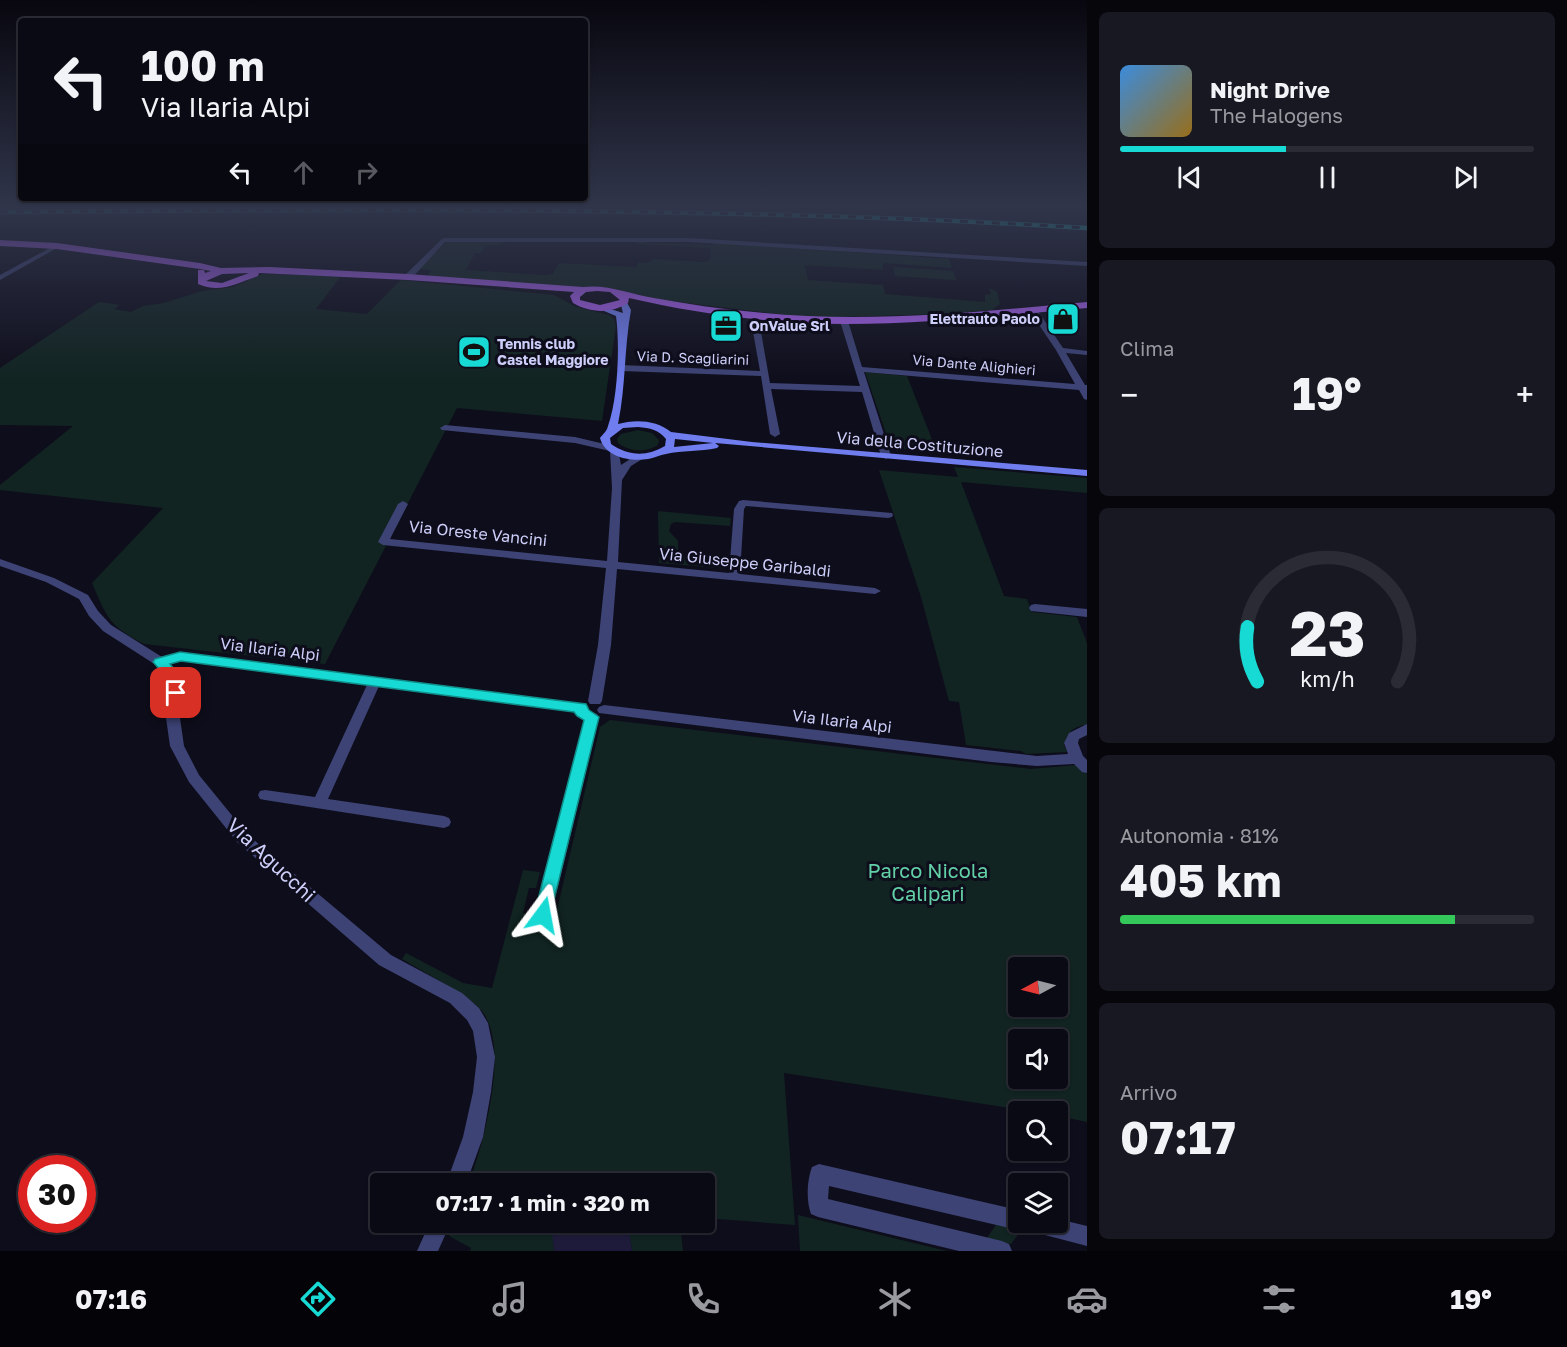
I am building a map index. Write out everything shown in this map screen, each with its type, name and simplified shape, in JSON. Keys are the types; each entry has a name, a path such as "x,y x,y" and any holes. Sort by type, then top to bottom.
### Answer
{"main road":[{"path":"184,264 241,275 279,271 408,277 540,288 608,289 623,299"},
{"path":"188,265 201,271 203,284 232,285 241,275"},
{"path":"202,277 221,271"},
{"path":"540,288 575,298 583,305 601,308 623,299 754,315 843,321 919,319 1087,305"},
{"path":"575,298 577,293 583,290"}],"street":[{"path":"0,278 24,264"},
{"path":"408,277 420,264"},
{"path":"543,915 604,660 618,479 612,449 606,441 618,403 623,331 627,310 623,299"},
{"path":"601,308 613,310 620,315 623,331"},
{"path":"1033,310 1084,388 1087,397"},
{"path":"754,315 775,434"},
{"path":"843,321 886,456"},
{"path":"1060,350 1087,352"},
{"name":"Via D. Scagliarini","path":"621,368 765,374"},
{"name":"Via Dante Alighieri","path":"858,369 1084,388"},
{"path":"767,386 864,389"},
{"path":"618,403 622,415 638,424"},
{"path":"575,440 610,431 623,425 638,424"},
{"name":"Via della Costituzione","path":"638,424 660,429 669,435 752,445 1087,473"},
{"path":"445,428 575,440 641,456"},
{"path":"664,451 671,443 669,435"},
{"name":"Via della Costituzione","path":"641,456 664,451 752,445"},
{"path":"618,479 627,464 641,456"},
{"path":"734,578 738,509 743,503 888,515"},
{"name":"Via Oreste Vancini","path":"403,504 383,542 612,565"},
{"name":"Via Agucchi","path":"0,562 50,580 84,597 93,613 107,628 160,662 173,676 175,685 173,718 177,746 194,778 243,839 385,960 456,998 473,1014 482,1029 486,1056 482,1092 472,1137 460,1173"},
{"name":"Via Giuseppe Garibaldi","path":"612,565 875,591"},
{"path":"1035,608 1087,613"},
{"name":"Via Ilaria Alpi","path":"160,662 180,657 991,757 1082,764"},
{"path":"319,804 375,681"},
{"name":"Via Ilaria Alpi","path":"1082,764 1071,743 1074,736 1087,729"},
{"path":"265,795 444,822"},
{"path":"1002,1251 818,1207 819,1174 1008,1218"},
{"path":"1068,1231 1087,1236"},
{"path":"427,1251 436,1233"}],"green space":[{"path":"423,264 469,264 466,270 544,275 553,274 558,264 636,267 637,264 883,264 883,270 805,265 808,280 883,285 885,294 985,302 985,295 991,294 989,288 997,292 1000,304 992,310 943,314 796,316 637,297 613,289 537,287 427,276 431,270 418,269"},
{"path":"902,264 951,264 952,268"},
{"path":"893,267 953,271 956,280 895,276"},
{"path":"263,274 341,276 316,309 367,314 401,280 554,295 576,307 609,315 614,319 616,326 602,421 457,408 325,664 144,644 123,632 110,620 92,583 163,508 0,490 0,485 73,426 0,425 0,368 99,302 120,305 114,309 131,312 143,306 164,303 202,291 233,287"},
{"path":"865,372 907,376 937,452 891,448"},
{"path":"638,430 652,433 659,440 658,445 638,450 618,443 617,439 621,434"},
{"path":"954,467 1087,478 1087,493 961,482 1004,596 1027,599 1032,612 1077,617 1087,643 1087,725 1075,728 1069,733 1064,745 1067,752 1026,754 1021,751 966,745 959,702 949,701 921,597 879,470 958,477"},
{"path":"658,511 731,518 730,526 675,522 671,524 669,531 678,541 678,554 716,559 729,555 728,569 659,563"},
{"name":"Parco Nicola Calipari","path":"610,720 1031,769 1076,765 1087,774 1087,1122 1068,1118 1068,1101 1008,1101 1008,1108 784,1073 795,1225 715,1219 715,1173 472,1173 492,1092 493,1041 488,1021 477,1006 468,999 402,959 406,953 463,983 492,988 523,870 540,872 536,888 529,888 523,913 555,918 600,727"},
{"path":"798,1215 947,1251 800,1251"},
{"path":"998,1222 1008,1224 1008,1233 1019,1233 1011,1244 986,1239"},
{"path":"450,1233 553,1233 554,1251 470,1251 471,1248 449,1236"},
{"path":"629,1233 681,1233 683,1251 632,1251"}],"building":[{"path":"552,1233 630,1233 632,1251 554,1251"}],"place":[{"name":"Elettrauto Paolo","path":"1063,319"},
{"name":"OnValue Srl","path":"726,326"},
{"name":"Tennis club Castel Maggiore","path":"474,352"}],"route":[{"path":"176,693 173,676 160,662 180,657 581,707 582,713 592,717 543,915"}]}
